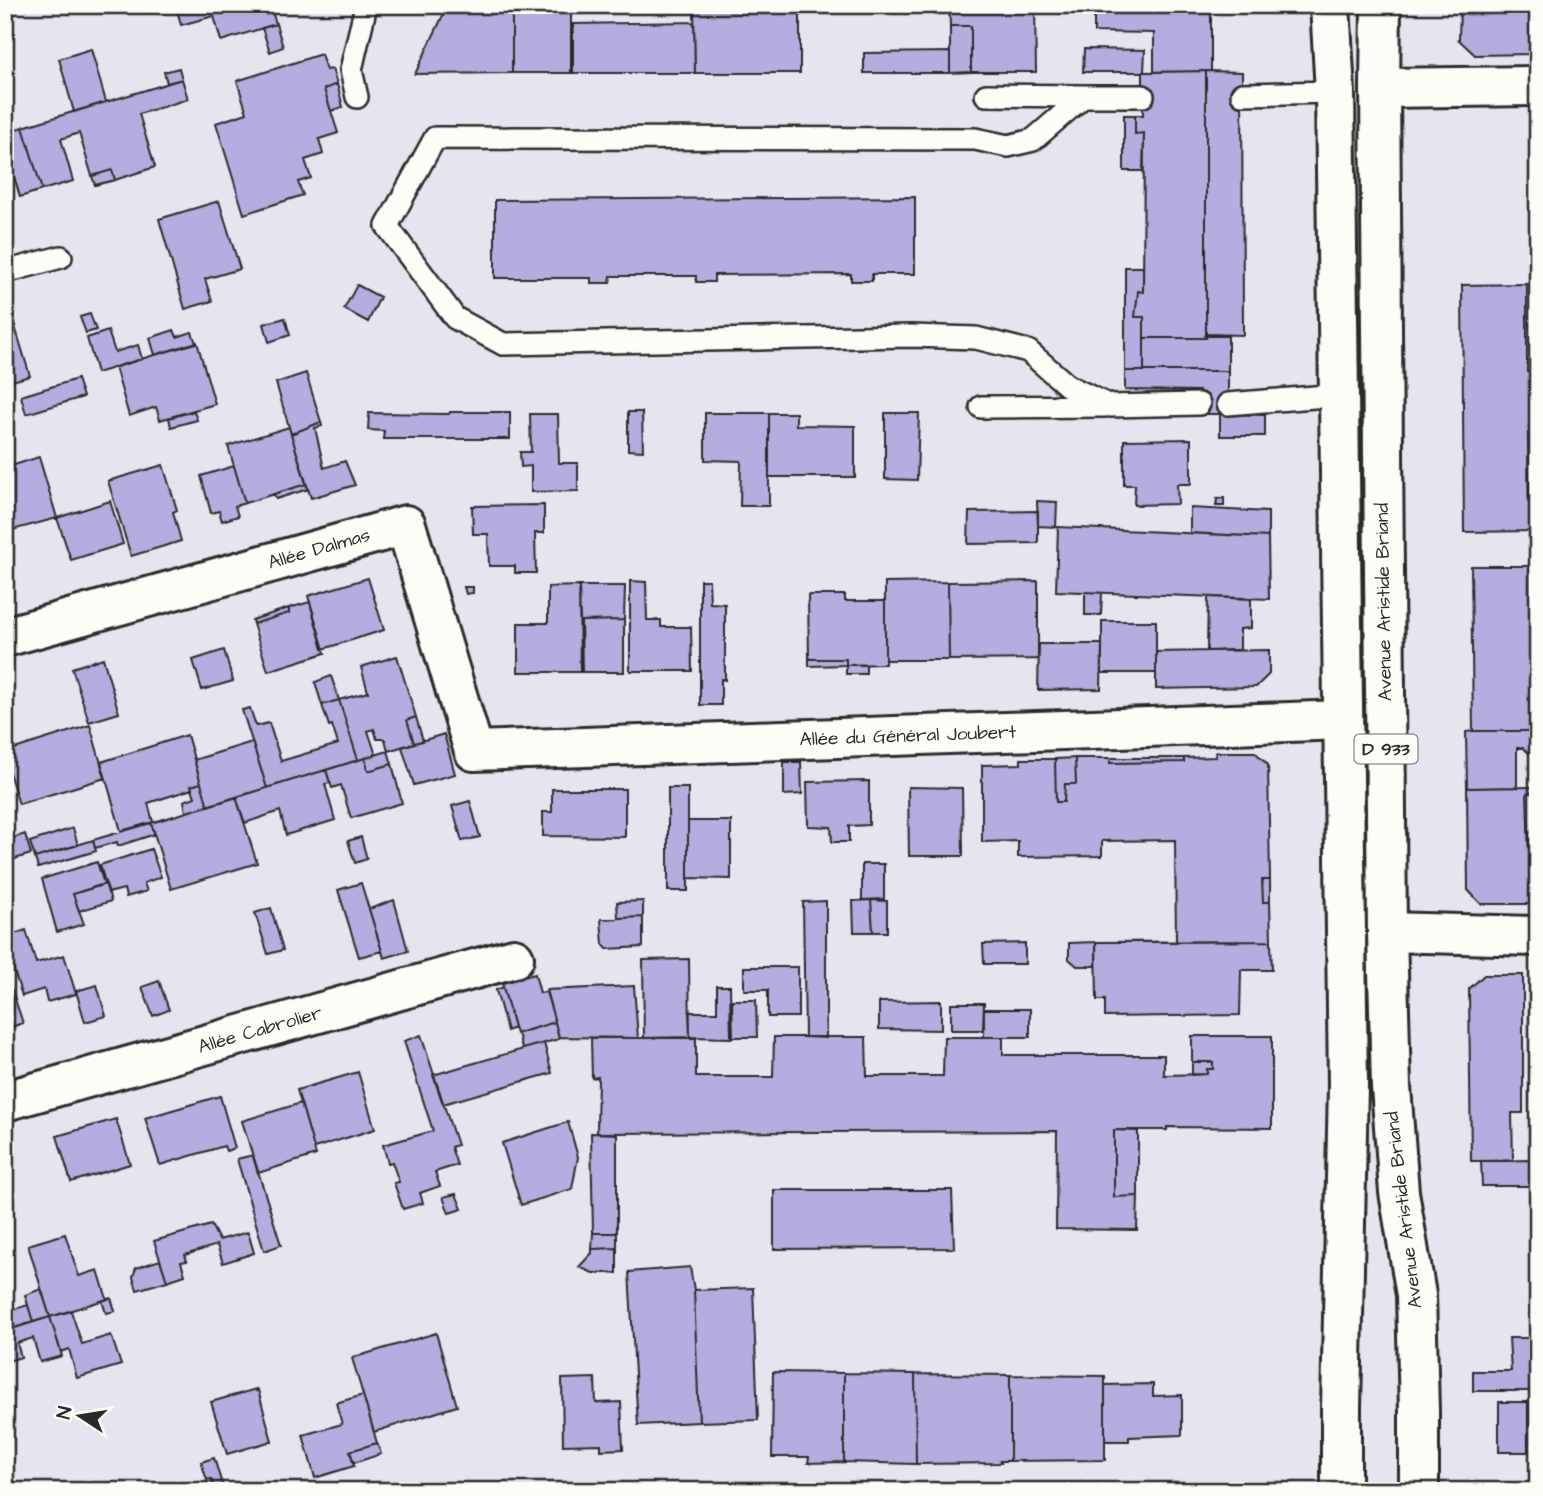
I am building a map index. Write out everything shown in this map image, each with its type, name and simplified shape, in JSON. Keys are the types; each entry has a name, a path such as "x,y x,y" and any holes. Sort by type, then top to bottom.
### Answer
{"main road":[{"name":"D 933","path":"1330,5 1335,92 1348,1085 1341,1408 1342,1491"},
{"name":"Avenue Aristide Briand","path":"1381,5 1387,932 1391,1087 1399,1192 1416,1295 1419,1491"},
{"path":"1380,88 1538,86"},
{"name":"Allée Dalmas","path":"5,637 406,524 474,751"},
{"name":"Allée du Général Joubert","path":"474,751 1343,720"},
{"path":"1387,932 1538,936"},
{"name":"Allée Cabrolier","path":"5,1101 514,958"}],"lane":[{"path":"357,97 351,70 366,5"},
{"path":"1242,94 1335,92"},
{"path":"986,95 1143,96"},
{"path":"1084,96 1033,140 1008,146 975,139 435,138 387,226 455,318 503,344 911,336 976,338 1028,351 1068,386 1110,406"},
{"path":"5,272 61,257"},
{"path":"1228,404 1339,395"},
{"path":"981,407 1199,404"}],"building":[{"path":"176,5 270,5 276,24 221,41 214,16 181,25"},
{"path":"448,5 512,5 512,73 415,74"},
{"path":"512,5 571,5 571,73 512,73"},
{"path":"694,5 800,5 800,73 695,73"},
{"path":"949,5 1035,5 1036,72 971,72 971,26 950,26"},
{"path":"1094,5 1211,5 1211,71 1154,72 1154,33 1094,32"},
{"path":"1472,5 1518,5 1518,9 1472,10"},
{"path":"1531,9 1531,16 1538,16 1538,54 1475,55 1458,39 1460,10"},
{"path":"694,22 695,73 573,73 573,24"},
{"path":"276,24 283,47 270,52 262,28"},
{"path":"950,26 971,26 971,72 950,73"},
{"path":"91,49 106,102 74,112 59,59"},
{"path":"1084,49 1145,50 1144,72 1083,72"},
{"path":"950,52 950,73 864,73 864,53"},
{"path":"321,54 326,70 332,69 337,84 324,89 338,133 319,139 323,154 305,160 311,178 298,182 303,195 244,214 216,123 247,113 237,81"},
{"path":"179,68 182,79 167,83 164,72"},
{"path":"1206,71 1206,338 1144,338 1144,317 1135,317 1138,291 1143,292 1144,133 1135,134 1135,115 1143,115 1143,72"},
{"path":"1206,71 1242,72 1243,335 1206,334"},
{"path":"182,79 188,99 139,114 155,167 115,180 112,170 92,176 79,133 61,139 73,181 42,190 23,127"},
{"path":"337,84 343,107 331,111 324,89"},
{"path":"1124,115 1135,115 1135,134 1144,133 1143,171 1124,171"},
{"path":"23,127 42,190 20,197 9,159 5,160 5,133"},
{"path":"112,170 115,180 95,185 92,176"},
{"path":"915,197 915,274 872,274 872,281 851,281 851,274 714,275 714,282 696,282 696,276 611,276 610,283 591,283 591,278 495,278 495,200"},
{"path":"219,201 240,269 205,279 212,301 185,309 159,219"},
{"path":"1125,267 1143,267 1143,292 1138,291 1135,317 1144,317 1144,371 1125,371"},
{"path":"1527,284 1527,372 1538,372 1538,433 1528,433 1529,500 1538,500 1538,531 1464,532 1462,285"},
{"path":"357,285 380,297 368,322 344,309"},
{"path":"90,314 96,330 86,333 80,317"},
{"path":"285,318 290,335 269,342 264,324"},
{"path":"14,323 30,376 5,383 5,326"},
{"path":"174,330 177,337 192,332 196,343 155,355 150,338"},
{"path":"108,331 115,352 138,345 142,359 97,373 87,338"},
{"path":"1205,336 1228,336 1228,371 1144,371 1144,338 1206,338"},
{"path":"197,342 215,404 160,420 156,407 129,416 115,367"},
{"path":"1125,371 1228,371 1228,414 1199,414 1199,391 1125,390"},
{"path":"306,373 321,422 291,434 276,383"},
{"path":"77,379 83,397 26,414 21,396"},
{"path":"194,411 197,420 171,427 169,418"},
{"path":"510,412 510,439 383,439 384,431 368,430 369,413"},
{"path":"628,412 642,412 643,451 628,450"},
{"path":"705,413 769,413 769,506 740,506 741,461 705,460"},
{"path":"769,413 796,413 796,425 855,426 855,477 769,477"},
{"path":"885,413 919,413 917,480 885,479"},
{"path":"530,414 558,414 559,463 578,463 578,491 531,492 531,466 521,467 520,452 531,452"},
{"path":"1220,414 1265,415 1265,436 1220,436"},
{"path":"321,422 322,426 315,428 324,468 345,461 355,485 311,498 291,434"},
{"path":"289,427 306,484 245,503 228,446"},
{"path":"1191,439 1191,484 1177,484 1178,504 1134,505 1135,485 1124,485 1124,440"},
{"path":"39,457 57,518 5,532 5,468"},
{"path":"163,465 177,510 173,512 181,541 131,556 108,481"},
{"path":"234,466 245,503 235,506 238,516 222,521 219,511 211,513 201,476"},
{"path":"306,484 308,489 276,499 274,494"},
{"path":"1224,498 1224,506 1216,506 1217,499"},
{"path":"110,501 123,544 71,560 57,518"},
{"path":"1037,501 1057,502 1056,527 1038,526"},
{"path":"544,505 544,533 535,533 536,573 515,573 515,566 489,566 488,534 473,534 472,506"},
{"path":"1190,508 1268,512 1268,537 1190,533"},
{"path":"1038,511 1038,543 968,544 969,512"},
{"path":"1058,527 1268,537 1269,599 1056,591"},
{"path":"1471,566 1538,566 1538,731 1473,731"},
{"path":"368,578 384,630 323,649 308,596"},
{"path":"700,580 709,580 710,603 725,604 725,680 721,679 721,705 700,705"},
{"path":"630,581 646,582 647,620 661,620 661,627 691,627 692,671 630,671"},
{"path":"1038,581 1038,659 949,660 948,582"},
{"path":"948,582 949,660 885,660 885,583"},
{"path":"579,586 625,586 624,620 580,621"},
{"path":"579,586 580,672 518,672 518,623 548,623 548,587"},
{"path":"464,587 473,587 473,593 466,594"},
{"path":"1085,593 1102,593 1101,615 1085,615"},
{"path":"808,595 845,595 845,601 885,601 885,664 846,665 846,659 809,659"},
{"path":"1208,597 1251,599 1251,628 1240,629 1240,650 1207,651"},
{"path":"310,602 325,653 268,671 253,624 289,613 289,608"},
{"path":"289,608 289,613 253,624 252,620"},
{"path":"624,620 624,672 582,672 581,621"},
{"path":"1102,621 1156,621 1156,673 1102,673"},
{"path":"1039,644 1102,644 1101,689 1038,690"},
{"path":"224,650 233,681 202,690 193,660"},
{"path":"1269,650 1269,674 1256,687 1156,689 1156,652"},
{"path":"397,656 416,717 407,720 414,743 388,751 385,739 377,739 374,729 368,731 376,755 358,760 339,700 368,692 361,667"},
{"path":"103,658 119,713 89,722 72,668"},
{"path":"809,659 846,659 846,665 809,666"},
{"path":"846,665 866,665 866,674 846,674"},
{"path":"331,676 339,700 322,705 315,682"},
{"path":"339,700 358,760 267,788 242,710 250,708 256,726 269,723 281,761 338,744 322,705"},
{"path":"416,717 423,741 414,743 407,720"},
{"path":"90,725 105,778 19,804 5,752"},
{"path":"1538,731 1538,753 1517,748 1517,787 1467,788 1466,732"},
{"path":"444,734 455,774 414,785 402,747"},
{"path":"187,735 201,783 191,786 192,789 148,803 153,822 121,831 101,762"},
{"path":"252,742 267,788 208,806 194,760"},
{"path":"388,751 392,764 368,771 365,758"},
{"path":"1215,752 1255,752 1268,765 1270,880 1262,880 1263,902 1270,901 1271,941 1176,942 1175,840 1102,841 1102,856 1018,857 1018,841 982,842 982,765 1021,764 1021,759 1055,759 1056,802 1064,802 1065,784 1076,784 1075,758 1110,758 1110,763 1184,762 1184,758 1216,757"},
{"path":"365,758 368,771 392,764 402,803 351,818 341,785 332,788 326,770"},
{"path":"1075,758 1076,784 1065,784 1064,802 1056,802 1055,759"},
{"path":"1110,758 1184,758 1184,762 1110,763"},
{"path":"784,762 801,762 802,794 784,795"},
{"path":"326,770 330,783 325,784 335,820 286,835 280,811 245,823 236,797"},
{"path":"869,781 869,825 849,826 849,842 832,842 831,827 808,826 807,782"},
{"path":"201,783 208,806 186,812 184,801 195,797 191,786"},
{"path":"908,787 962,788 963,856 909,856"},
{"path":"1535,787 1535,792 1527,793 1529,848 1538,848 1538,904 1481,904 1468,890 1467,788"},
{"path":"668,788 688,788 688,891 668,891"},
{"path":"552,789 625,789 625,837 543,836 543,812 552,812"},
{"path":"236,797 257,863 171,889 151,823"},
{"path":"470,801 480,837 462,841 452,806"},
{"path":"688,821 731,821 731,879 688,878"},
{"path":"151,823 155,834 118,846 117,842 95,848 93,840"},
{"path":"73,828 78,845 35,858 30,842"},
{"path":"25,834 31,854 8,861 5,841"},
{"path":"361,837 367,859 355,863 348,841"},
{"path":"93,840 96,851 38,868 35,858"},
{"path":"151,849 161,877 144,883 147,891 126,897 124,889 108,893 100,865"},
{"path":"97,862 104,884 73,894 84,924 57,932 42,879"},
{"path":"862,864 884,864 884,899 862,900"},
{"path":"1262,880 1270,880 1270,901 1263,902"},
{"path":"361,883 382,951 359,957 338,890"},
{"path":"106,884 111,901 79,911 73,894"},
{"path":"394,900 408,951 384,958 369,909"},
{"path":"871,900 887,901 887,932 873,932"},
{"path":"871,900 873,932 854,932 853,901"},
{"path":"643,901 643,917 618,918 617,902"},
{"path":"826,901 826,1038 805,1037 803,902"},
{"path":"271,908 283,950 268,954 255,913"},
{"path":"643,917 643,947 607,949 603,944 601,919"},
{"path":"26,930 36,963 64,955 76,994 47,1002 44,989 22,996 5,937"},
{"path":"1271,941 1272,970 1241,970 1240,1015 1105,1017 1105,1000 1097,1000 1096,942"},
{"path":"1096,942 1096,966 1077,966 1069,959 1069,943"},
{"path":"1025,943 1025,964 984,964 983,944"},
{"path":"689,959 690,1037 644,1038 643,960"},
{"path":"744,967 798,967 798,1017 768,1017 768,990 744,990"},
{"path":"5,970 23,1023 5,1029"},
{"path":"535,974 540,993 546,992 555,1022 516,1034 502,983"},
{"path":"1484,975 1523,975 1523,1113 1512,1113 1513,1161 1471,1161 1469,989"},
{"path":"159,981 169,1010 153,1016 142,987"},
{"path":"97,985 106,1016 85,1022 76,991"},
{"path":"634,986 638,1038 559,1037 546,990"},
{"path":"717,986 730,986 731,1038 690,1037 689,1012 717,1012"},
{"path":"503,987 514,1028 507,1031 496,990"},
{"path":"732,1000 756,1000 757,1037 733,1037"},
{"path":"941,1001 941,1030 879,1029 879,1002"},
{"path":"951,1003 984,1003 983,1030 951,1030"},
{"path":"984,1009 1030,1009 1030,1037 984,1037"},
{"path":"555,1022 559,1039 522,1049 518,1033"},
{"path":"421,1035 457,1145 451,1147 457,1165 435,1172 440,1186 420,1193 423,1203 403,1209 394,1183 399,1182 392,1162 388,1163 383,1145 433,1131 404,1041"},
{"path":"1192,1036 1272,1036 1272,1128 1167,1127 1167,1130 1114,1130 1114,1197 1138,1196 1137,1230 1056,1229 1057,1131 597,1133 598,1077 592,1078 591,1038 696,1038 696,1077 773,1077 774,1037 866,1037 867,1076 943,1076 944,1037 1003,1037 1003,1055 1164,1055 1164,1075 1207,1074 1207,1069 1213,1069 1213,1062 1192,1062"},
{"path":"544,1043 552,1073 443,1104 433,1075"},
{"path":"1192,1062 1213,1062 1213,1069 1207,1069 1207,1074 1192,1075"},
{"path":"358,1072 375,1129 314,1148 297,1090"},
{"path":"220,1096 235,1148 226,1151 224,1146 160,1165 145,1118"},
{"path":"301,1103 316,1155 258,1173 242,1121"},
{"path":"116,1119 130,1164 71,1182 57,1136"},
{"path":"568,1122 578,1157 572,1189 521,1205 502,1143"},
{"path":"1114,1130 1138,1131 1138,1196 1114,1197"},
{"path":"591,1133 617,1134 617,1233 593,1233"},
{"path":"253,1155 281,1245 264,1251 237,1159"},
{"path":"1530,1160 1531,1186 1482,1186 1481,1161"},
{"path":"5,1172 11,1190 5,1191"},
{"path":"774,1190 952,1190 954,1248 774,1249"},
{"path":"456,1194 462,1209 449,1213 443,1197"},
{"path":"211,1225 219,1240 248,1232 254,1253 223,1263 217,1245 185,1255 187,1261 181,1262 185,1275 167,1281 154,1241"},
{"path":"593,1233 617,1233 617,1248 592,1249"},
{"path":"65,1234 79,1276 98,1270 107,1299 50,1317 28,1245"},
{"path":"617,1248 617,1273 593,1273 579,1267 592,1253 592,1249"},
{"path":"160,1260 167,1281 137,1290 133,1277 136,1268"},
{"path":"690,1267 694,1290 699,1422 638,1425 629,1272"},
{"path":"753,1288 758,1420 699,1422 694,1290"},
{"path":"41,1289 50,1317 33,1322 25,1295"},
{"path":"111,1298 115,1311 106,1313 102,1301"},
{"path":"28,1305 33,1322 8,1330 5,1312"},
{"path":"71,1311 82,1344 111,1335 121,1365 77,1378 69,1349 61,1352 50,1317"},
{"path":"50,1317 62,1356 40,1362 33,1338 17,1343 21,1357 5,1362 5,1331"},
{"path":"436,1333 457,1406 374,1432 352,1358"},
{"path":"1509,1338 1538,1338 1538,1391 1473,1391 1473,1371 1511,1371"},
{"path":"773,1372 844,1373 844,1462 808,1463 809,1457 772,1457"},
{"path":"844,1373 915,1374 916,1464 844,1462"},
{"path":"915,1374 1010,1375 1010,1461 916,1464"},
{"path":"1010,1375 1105,1376 1105,1460 1010,1461"},
{"path":"595,1378 596,1403 621,1402 623,1449 601,1450 601,1444 563,1445 562,1379"},
{"path":"1153,1384 1153,1396 1182,1395 1182,1435 1129,1437 1129,1441 1105,1441 1105,1385"},
{"path":"256,1389 272,1441 227,1454 211,1402"},
{"path":"363,1395 377,1443 350,1451 354,1466 315,1478 303,1435 342,1424 336,1403"},
{"path":"1499,1402 1528,1402 1528,1452 1499,1452"},
{"path":"377,1443 381,1454 354,1463 350,1451"},
{"path":"214,1458 224,1491 215,1491 211,1479 207,1480 201,1462"}]}
